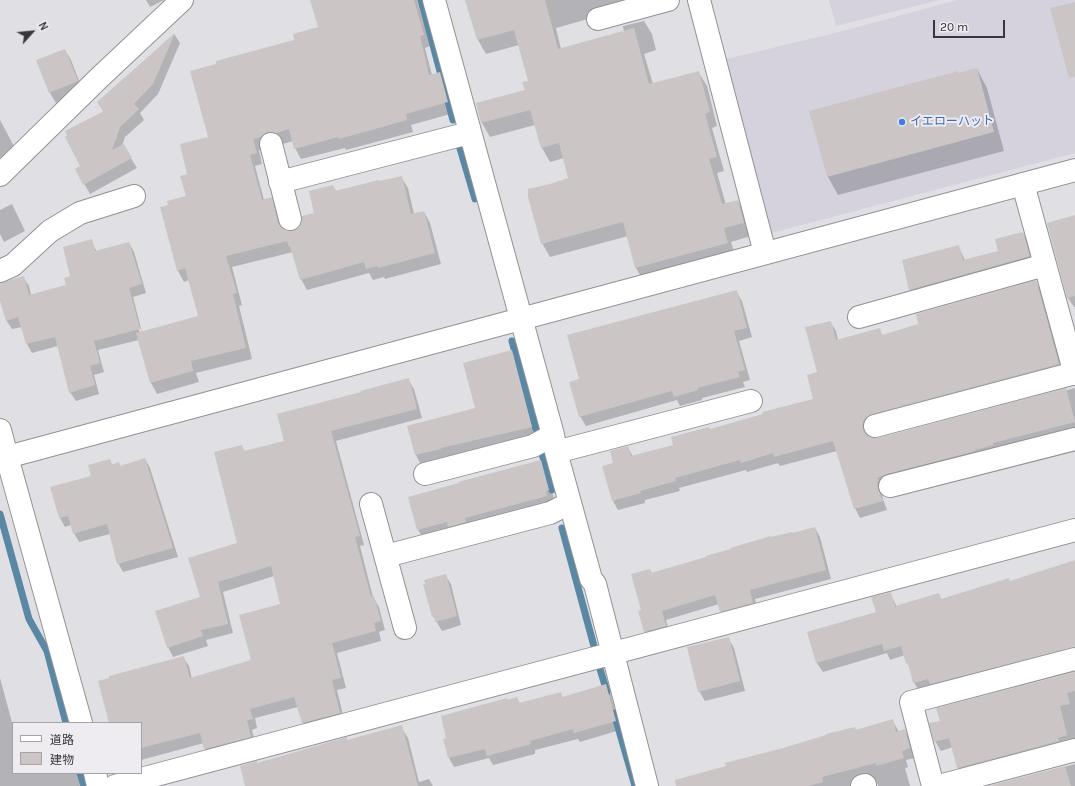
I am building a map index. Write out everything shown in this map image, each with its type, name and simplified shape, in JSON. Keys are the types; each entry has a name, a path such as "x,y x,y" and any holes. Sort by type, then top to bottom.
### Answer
{"street":[{"path":"0,176 99,78 182,0"},
{"path":"434,0 469,133 522,319 570,503 591,579 595,584 647,786"},
{"path":"598,19 668,0"},
{"path":"699,0 765,254"},
{"path":"280,182 469,133"},
{"path":"271,144 290,219"},
{"path":"7,456 1075,170"},
{"path":"875,426 1075,374 1023,184"},
{"path":"0,271 13,265 50,231 80,213 134,196"},
{"path":"859,317 1045,265"},
{"path":"424,474 533,446 555,444 751,401"},
{"path":"0,430 81,722"},
{"path":"890,486 1075,438"},
{"path":"386,556 550,513 570,503"},
{"path":"371,504 405,628"},
{"path":"115,786 1075,530"},
{"path":"933,786 911,702 1075,659"},
{"path":"939,786 1075,750"},
{"path":"95,774 98,786"}],"shaded area":[{"path":"829,0 940,0 836,26"},
{"path":"957,0 1075,0 1075,153 768,234 722,60 843,31"}],"building":[{"path":"310,0 414,0 424,35 420,36 429,75 440,72 448,102 406,114 407,120 339,139 338,137 294,149 289,129 276,133 268,132 261,137 253,139 257,153 250,155 262,200 272,197 278,222 281,227 286,231 293,231 299,228 302,222 302,216 314,213 309,191 333,185 335,191 402,176 411,214 424,211 435,253 378,268 377,266 366,269 364,262 300,280 290,246 289,247 287,241 226,256 237,293 233,294 246,348 191,361 193,371 150,383 136,333 198,316 185,268 177,271 160,207 168,205 167,201 186,196 180,176 187,174 180,144 208,137 190,71 216,64 216,61 294,40 293,34 318,27"},
{"path":"465,0 545,0 558,49 634,28 649,84 699,71 710,112 705,114 717,157 709,159 722,204 738,200 744,223 724,228 728,243 635,268 623,222 541,244 528,197 528,189 568,178 559,143 541,148 530,110 481,123 476,103 525,90 522,82 528,81 514,30 477,40"},
{"path":"1075,2 1075,77 1069,78 1050,8"},
{"path":"175,33 153,84 134,104 139,109 120,127 112,150 124,144 132,158 83,185 75,169 80,166 65,137 67,135 65,131 104,111 97,102"},
{"path":"65,49 78,81 49,93 36,60"},
{"name":"イエローハット","path":"977,68 994,132 827,177 809,111 958,71 958,73"},
{"path":"1075,215 1075,296 1067,298 1047,223"},
{"path":"1023,232 1030,256 909,290 902,260 959,245 963,260 998,251 995,239"},
{"path":"92,239 95,251 129,242 142,284 129,288 140,329 94,341 100,363 90,366 95,385 69,393 55,337 26,344 18,317 6,321 0,301 0,283 24,276 29,295 66,285 64,278 70,276 63,247"},
{"path":"1036,280 1059,364 872,414 866,417 863,422 863,430 871,438 878,438 1066,388 1075,422 993,443 993,445 975,451 887,474 877,478 879,481 877,482 878,489 883,501 854,509 833,441 774,457 773,453 741,463 740,460 675,478 676,481 612,501 602,466 613,463 610,451 628,446 631,456 673,445 671,437 709,427 710,429 763,414 762,412 813,399 807,375 817,372 805,327 831,321 836,340 880,328 882,335 918,324 916,314"},
{"path":"737,290 747,328 734,331 745,370 738,372 740,377 697,388 698,390 674,397 672,391 579,417 569,382 579,379 567,335"},
{"path":"512,350 532,427 415,455 407,426 475,408 463,363"},
{"path":"409,378 417,409 331,431 360,536 355,537 371,597 374,596 381,621 374,623 376,631 332,643 341,678 332,680 340,713 302,723 294,697 250,709 253,719 247,720 251,737 204,749 200,733 142,748 142,722 109,722 98,681 109,678 109,676 184,656 190,678 251,660 239,615 280,604 271,566 218,582 228,624 201,630 203,636 167,648 155,611 200,597 188,558 237,543 214,452 242,445 244,451 284,441 277,414 361,392 360,391"},
{"path":"145,458 173,548 117,564 107,524 73,534 68,516 59,518 50,487 91,476 88,465 110,459 111,465 119,462 120,466"},
{"path":"541,460 549,490 546,491 547,496 465,518 466,522 448,527 447,522 417,530 408,497"},
{"path":"815,527 826,570 750,590 753,603 720,612 715,595 662,611 666,626 644,632 638,611 641,610 631,574 650,569 651,573 771,536 792,533"},
{"path":"1075,560 1075,647 930,684 928,679 913,683 908,663 906,664 901,646 884,651 882,644 816,663 807,632 876,612 871,597 891,592 895,606 939,593 941,599 1009,578 1010,581"},
{"path":"446,574 457,616 435,622 434,616 432,617 423,584 425,584 424,580"},
{"path":"729,637 740,681 698,692 687,647"},
{"path":"1075,672 1075,691 1067,693 1070,704 1060,706 1067,735 1058,738 1059,741 957,768 949,738 934,742 929,723 940,721 936,708"},
{"path":"606,684 616,721 574,733 573,729 530,741 531,744 487,756 485,749 448,758 443,739 446,738 441,716 507,698 507,700 517,697 519,703 561,692 562,697"},
{"path":"893,719 896,732 905,729 910,748 902,751 904,758 876,766 876,763 822,777 823,782 808,786 676,786 675,780 726,766 725,763 783,748 826,734 855,727 856,730"},
{"path":"402,725 418,786 245,786 240,766 257,761 257,763 347,737 347,740"},
{"path":"1065,766 1071,786 988,786"}],"waterway":[{"path":"421,0 453,120"},
{"path":"459,145 475,199"},
{"path":"512,341 536,429"},
{"path":"541,450 552,490"},
{"path":"0,514 29,619 47,651 66,722"},
{"path":"562,528 595,650"},
{"path":"600,669 607,692"},
{"path":"614,713 635,786"},
{"path":"80,774 84,786"}],"place":[{"name":"イエローハット","path":"902,122"}]}
